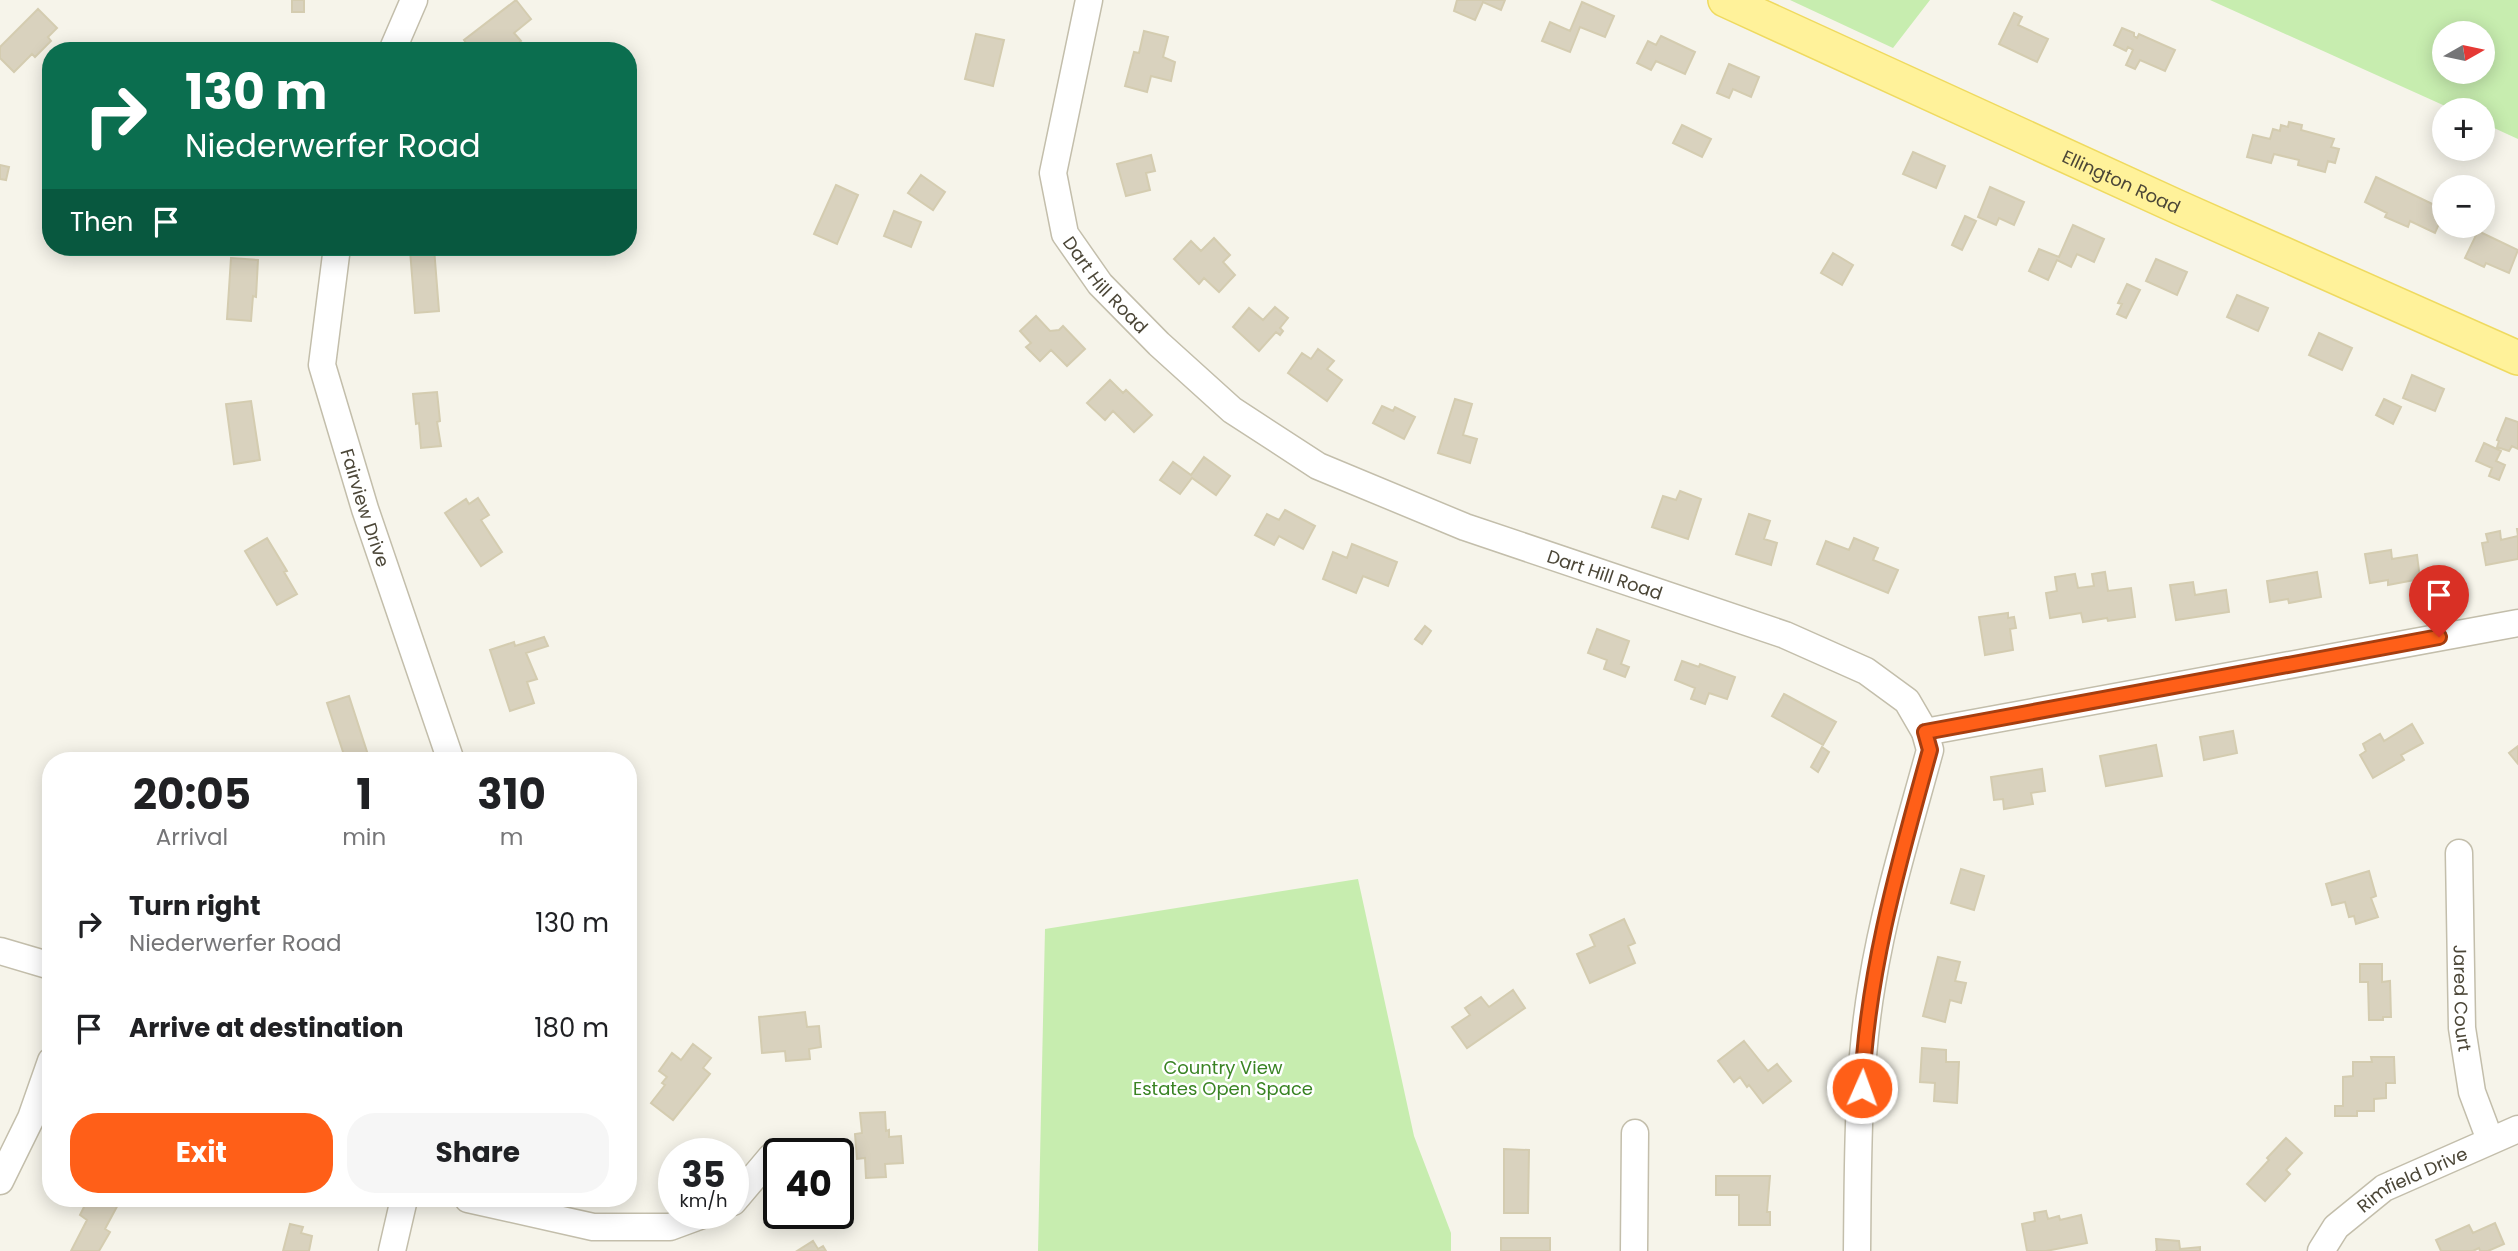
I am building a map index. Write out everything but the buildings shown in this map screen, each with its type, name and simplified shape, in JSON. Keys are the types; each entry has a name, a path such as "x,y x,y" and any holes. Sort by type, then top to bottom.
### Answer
{"main road":[{"name":"Ellington Road","path":"1725,0 2180,208 2518,358"}],"street":[{"path":"396,42 414,0"},
{"name":"Dart Hill Road","path":"1089,0 1053,173 1065,234 1100,284 1159,344 1232,410 1318,466 1465,527 1785,635 1866,671 1907,701 1925,732 1930,750 1891,893 1872,983 1866,1029 1857,1251"},
{"name":"Fairview Drive","path":"336,256 322,365 365,509 448,752"},
{"path":"1925,732 2518,623"},
{"name":"Jared Court","path":"2459,853 2462,1028 2473,1091 2490,1140"},
{"path":"0,951 42,963"},
{"path":"0,1181 31,1118 42,1087"},
{"name":"Rimfield Drive","path":"2321,1251 2336,1227 2385,1188 2518,1129"},
{"path":"1634,1251 1635,1133"},
{"path":"749,1183 763,1166"},
{"path":"392,1251 402,1207"},
{"path":"504,1207 593,1227 658,1227"}],"green space":[{"path":"1790,0 1930,0 1893,48"},
{"path":"2210,0 2518,0 2518,139 2495,128 2495,98 2432,100"},
{"name":"Country View Estates Open Space","path":"1358,879 1414,1136 1451,1233 1451,1251 1038,1251 1045,929"}],"route":[{"path":"1862,1088 1864,1040 1872,983 1891,893 1930,750 1925,732 2439,637"}]}
